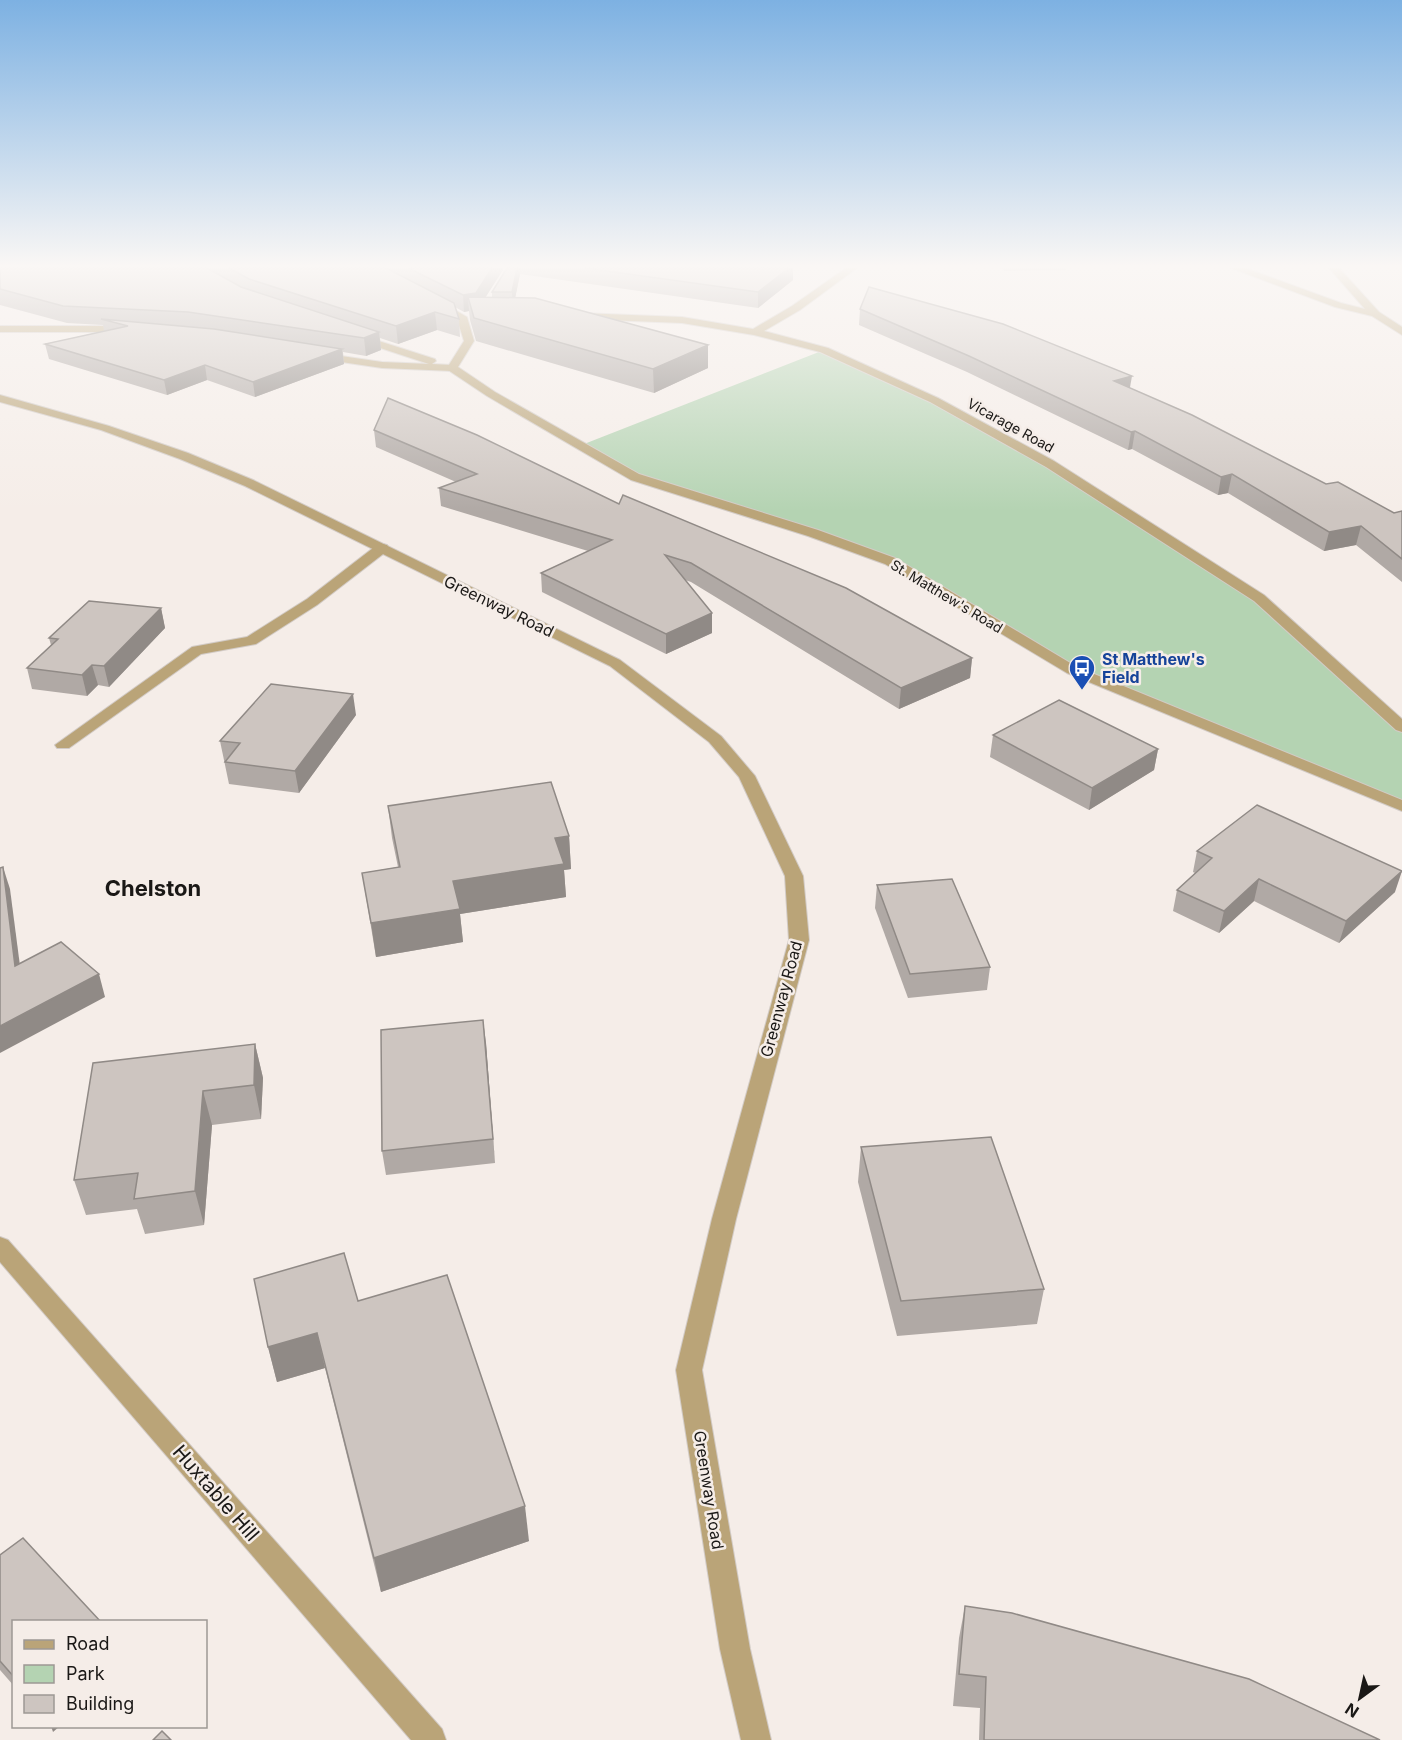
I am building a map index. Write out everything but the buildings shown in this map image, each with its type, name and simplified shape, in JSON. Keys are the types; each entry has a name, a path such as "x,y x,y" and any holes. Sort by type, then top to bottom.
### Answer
{"street":[{"name":"St. Matthew's Road","path":"395,349 452,368 491,394 635,477 813,533 890,561 1072,670 1402,806"},
{"path":"305,353 382,365 452,368 464,349"},
{"name":"Vicarage Road","path":"821,349 934,400 1050,464 1258,598 1402,727"},
{"name":"Greenway Road","path":"0,398 105,428 184,456 249,483 615,663 715,739 747,776 794,876 799,940 724,1219 688,1370 735,1649 756,1740"},
{"path":"63,745 197,650 251,641 312,602 382,548"},
{"name":"Huxtable Hill","path":"0,1246 432,1740"}],"green space":[{"path":"824,350 934,400 1050,464 1259,598 1402,727 1402,806 1072,670 890,561 635,477 579,446"}],"place":[{"name":"St Matthew's Field","path":"1082,691"}],"district":[{"name":"Chelston","path":"153,888"}]}
